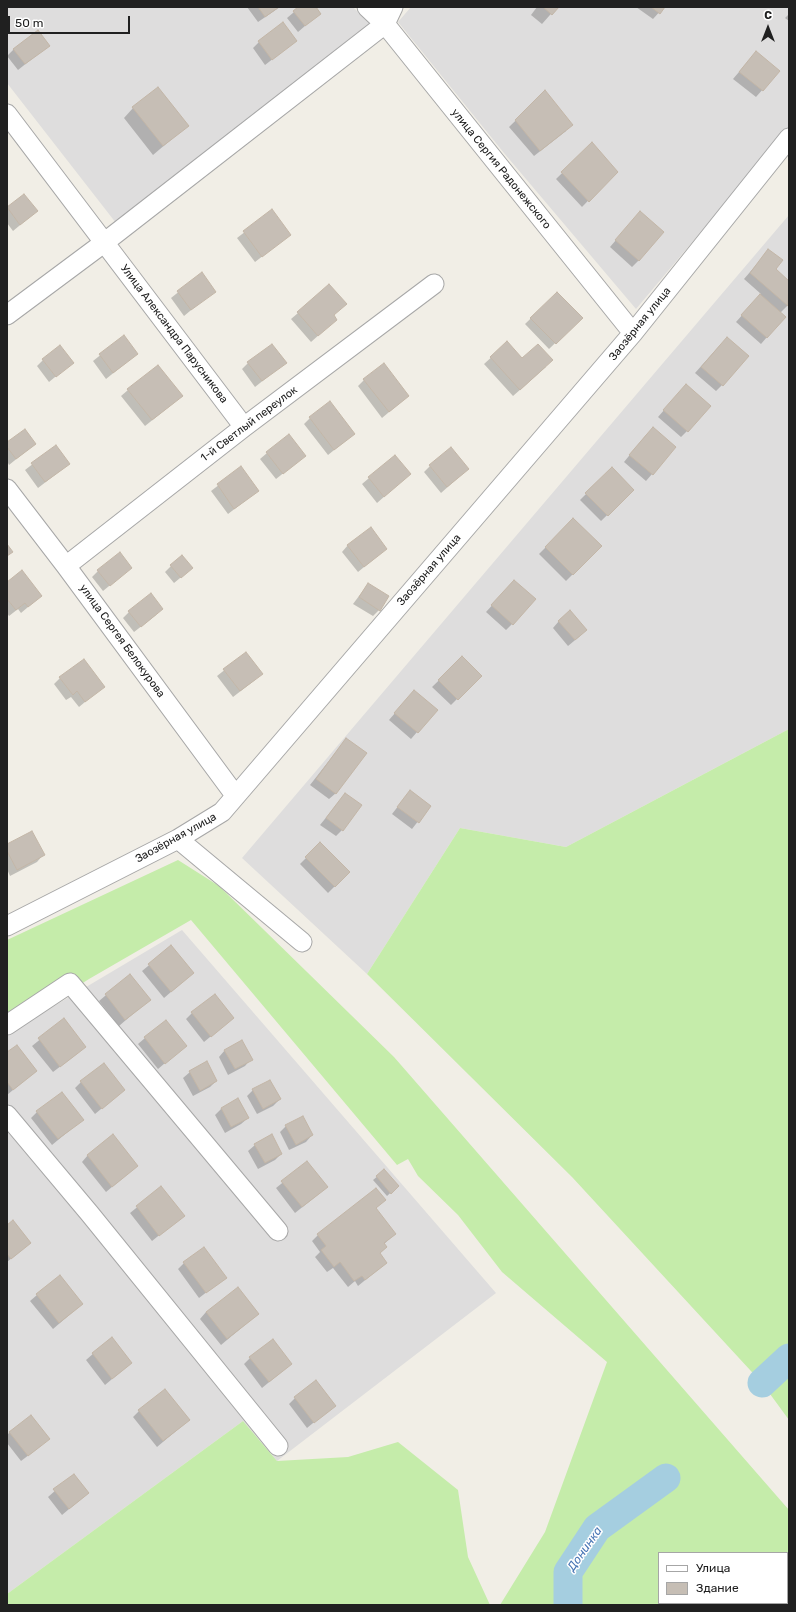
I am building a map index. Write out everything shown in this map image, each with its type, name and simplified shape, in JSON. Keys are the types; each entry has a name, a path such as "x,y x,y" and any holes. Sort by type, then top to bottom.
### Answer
{"street":[{"name":"улица Сергия Радонежского","path":"367,7 385,24 633,333"},
{"path":"7,314 105,242 385,24 393,7"},
{"path":"7,114 105,242"},
{"name":"Заозёрная улица","path":"7,926 178,839 222,812 235,795 633,333 789,138"},
{"name":"Улица Александра Парусникова","path":"105,242 244,427"},
{"name":"1-й Светлый переулок","path":"66,566 244,427 434,284"},
{"name":"улица Сергея Белокурова","path":"7,489 66,566 235,795"},
{"path":"178,839 302,942"},
{"path":"7,1025 70,983 278,1231"},
{"path":"7,1115 90,1214 278,1446"}],"shaded area":[{"path":"7,7 353,7 373,27 116,223 7,83"},
{"path":"411,7 789,7 789,127 636,309 504,153 398,22"},
{"path":"789,215 789,729 566,847 460,828 367,974 242,858"},
{"path":"182,930 496,1293 277,1461 243,1421 7,1594 7,1034"}],"green space":[{"path":"789,729 789,1420 762,1383 572,1177 367,974 460,828 566,847"},
{"path":"178,860 219,886 394,1057 789,1510 789,1605 500,1605 545,1532 607,1362 502,1272 458,1215 418,1176 408,1159 397,1165 191,920 89,979 7,1031 7,940"},
{"path":"243,1421 277,1461 348,1457 398,1442 458,1490 468,1557 490,1605 7,1605 7,1594"}],"building":[{"path":"258,7 279,7 265,17"},
{"path":"298,7 316,7 321,14 305,26 293,11"},
{"path":"543,7 559,7 552,15"},
{"path":"651,7 665,7 660,14"},
{"path":"283,22 297,41 272,60 258,41"},
{"path":"38,30 50,46 25,64 13,49"},
{"path":"756,51 780,71 763,91 739,72"},
{"path":"158,87 189,126 163,146 132,107"},
{"path":"545,90 573,125 540,151 515,120"},
{"path":"592,142 618,172 589,202 561,172"},
{"path":"24,194 38,211 20,225 7,207"},
{"path":"272,209 291,235 262,257 243,231"},
{"path":"640,211 664,232 639,261 615,240"},
{"path":"768,249 783,260 776,269 789,281 788,306 750,273"},
{"path":"202,272 216,292 191,310 177,291"},
{"path":"329,284 347,304 334,315 337,320 318,336 297,312"},
{"path":"557,292 583,318 556,344 530,318"},
{"path":"760,294 786,317 767,338 741,315"},
{"path":"124,335 138,354 113,373 99,354"},
{"path":"727,337 749,356 723,386 701,367"},
{"path":"507,341 522,358 538,344 553,360 520,390 490,357"},
{"path":"272,344 287,363 262,381 247,362"},
{"path":"60,345 74,363 56,377 42,359"},
{"path":"384,363 409,396 389,412 363,379"},
{"path":"158,365 183,396 152,420 127,389"},
{"path":"686,384 711,406 688,432 663,410"},
{"path":"330,401 355,434 334,450 309,417"},
{"path":"653,427 676,447 653,475 629,455"},
{"path":"25,429 36,444 16,459 7,447 7,442"},
{"path":"289,434 306,456 283,474 266,452"},
{"path":"56,445 70,464 45,482 31,463"},
{"path":"451,447 469,469 447,487 429,465"},
{"path":"395,455 411,474 384,497 368,477"},
{"path":"241,466 259,491 234,509 217,484"},
{"path":"612,467 634,490 608,516 585,493"},
{"path":"573,518 602,546 573,575 545,547"},
{"path":"371,527 387,549 364,567 347,545"},
{"path":"7,544 13,552 7,556"},
{"path":"120,552 132,568 110,586 97,570"},
{"path":"182,555 193,568 181,578 170,565"},
{"path":"22,570 42,596 28,607 25,603 16,610 7,599 7,582"},
{"path":"514,580 536,599 513,625 491,605"},
{"path":"368,583 389,596 380,611 359,597"},
{"path":"151,593 163,609 141,627 128,611"},
{"path":"570,610 587,630 575,640 558,621"},
{"path":"246,652 263,674 240,691 223,669"},
{"path":"462,656 482,676 458,700 438,680"},
{"path":"84,659 105,687 85,702 77,691 73,695 59,677"},
{"path":"414,690 438,710 418,733 394,713"},
{"path":"346,738 367,753 336,794 316,779"},
{"path":"410,790 431,806 419,823 397,807"},
{"path":"345,793 362,805 343,831 326,818"},
{"path":"32,831 45,855 17,870 7,851 7,844"},
{"path":"320,842 350,872 335,887 305,857"},
{"path":"171,945 194,973 171,992 148,964"},
{"path":"130,974 151,1000 125,1020 105,994"},
{"path":"215,994 234,1018 211,1037 191,1012"},
{"path":"64,1018 86,1047 60,1067 38,1038"},
{"path":"166,1020 187,1046 165,1064 144,1037"},
{"path":"242,1040 253,1060 235,1069 224,1050"},
{"path":"17,1045 37,1071 13,1090 7,1082 7,1052"},
{"path":"207,1061 217,1081 200,1091 189,1071"},
{"path":"104,1063 125,1090 102,1109 80,1081"},
{"path":"270,1080 281,1099 263,1109 252,1089"},
{"path":"62,1092 84,1120 58,1139 36,1111"},
{"path":"238,1098 249,1118 231,1127 221,1108"},
{"path":"303,1116 313,1135 296,1145 285,1125"},
{"path":"113,1134 138,1166 112,1187 87,1155"},
{"path":"272,1134 282,1154 265,1163 254,1144"},
{"path":"307,1161 328,1187 302,1207 281,1181"},
{"path":"384,1169 399,1186 391,1194 376,1176"},
{"path":"161,1186 185,1216 159,1236 136,1206"},
{"path":"376,1188 386,1200 376,1208 396,1234 384,1243 387,1247 380,1253 387,1263 365,1280 362,1276 354,1281 340,1262 334,1267 321,1250 326,1246 317,1234"},
{"path":"13,1220 31,1243 11,1259 7,1254 7,1225"},
{"path":"204,1247 227,1278 206,1293 183,1262"},
{"path":"60,1275 83,1304 59,1323 36,1294"},
{"path":"238,1287 259,1314 227,1339 206,1312"},
{"path":"112,1337 132,1363 112,1379 92,1353"},
{"path":"273,1339 292,1364 269,1382 249,1357"},
{"path":"316,1380 336,1406 314,1423 294,1397"},
{"path":"165,1389 190,1420 163,1441 138,1410"},
{"path":"31,1415 50,1439 28,1456 9,1432"},
{"path":"74,1474 89,1493 69,1509 53,1489"}],"waterway":[{"name":"Донинка","path":"762,1383 789,1358"},
{"name":"Донинка","path":"568,1605 568,1572 597,1528 666,1478"}]}
